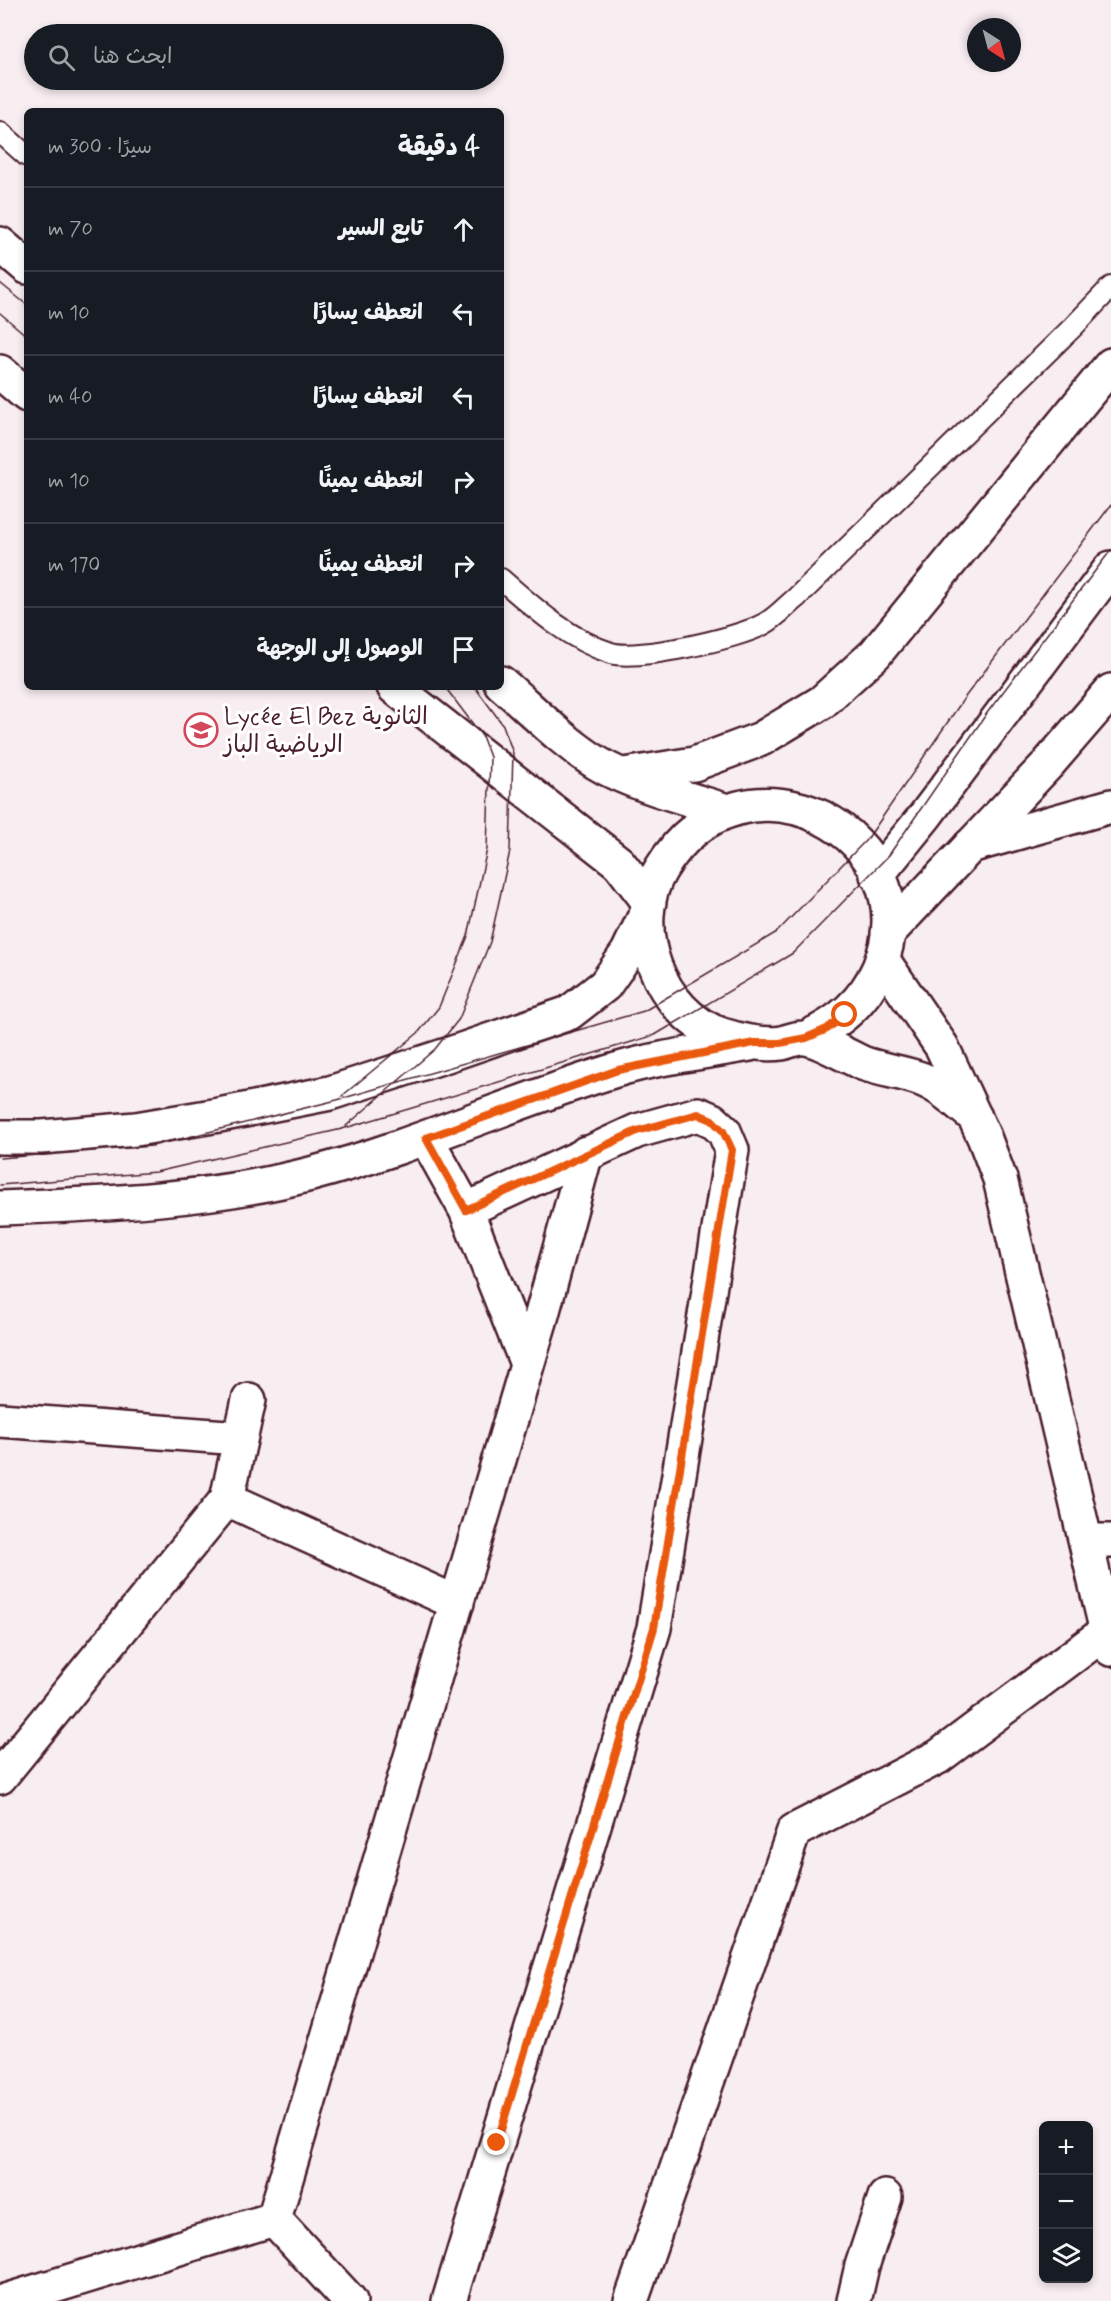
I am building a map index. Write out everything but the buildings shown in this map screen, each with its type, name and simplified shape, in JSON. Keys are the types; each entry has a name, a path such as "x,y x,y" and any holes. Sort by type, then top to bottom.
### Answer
{"street":[{"path":"0,244 24,264"},
{"path":"624,774 705,760 761,739 822,702 875,654 1111,365"},
{"path":"0,372 24,392"},
{"path":"878,875 939,798 1111,568"},
{"path":"504,686 563,738 598,764 679,796 727,811"},
{"path":"398,690 619,863 648,907 648,941 656,970 670,996 688,1015 719,1034 754,1043"},
{"path":"885,946 970,846 1111,692"},
{"path":"0,1137 42,1137 136,1129 330,1093 569,1013 605,985 628,952 648,907 659,872 676,846 699,825 727,811 756,804 813,812 838,827 860,847 878,875 887,913 885,946 873,980 845,1015 827,1029 806,1038 780,1043 754,1043 618,1070 426,1138 309,1174 203,1195 113,1204 0,1208"},
{"path":"970,846 1111,806"},
{"path":"631,2301 794,1831 938,1757 1109,1640 1098,1541 1000,1179 975,1117 942,1047 885,946"},
{"path":"806,1038 865,1064 942,1089 975,1117"},
{"path":"448,2301 654,1628 732,1150 723,1131 712,1120 698,1114 637,1131 466,1210"},
{"path":"426,1138 466,1210 527,1364"},
{"path":"274,2219 527,1364 586,1153"},
{"path":"0,1778 227,1499 249,1400"},
{"path":"0,1420 240,1438"},
{"path":"227,1499 457,1603"},
{"path":"854,2301 862,2266 885,2197"},
{"path":"5,2301 274,2219"},
{"path":"274,2219 350,2301"}],"lane":[{"path":"0,132 24,153"},
{"path":"504,582 536,610 589,644 614,654 650,653 737,634 765,624 796,597 1073,327 1111,287"}],"tram line":[{"path":"0,283 24,303"},
{"path":"0,313 24,333"},
{"path":"0,1158 152,1146 337,1100 644,1011 777,932 868,838 965,697 1111,505"},
{"path":"0,1185 156,1172 342,1129 655,1035 793,953 889,855 987,713 1111,550"},
{"path":"342,1096 418,1033 439,1007 468,936 487,849 490,757 482,736 447,690"},
{"path":"346,1126 435,1049 459,1019 490,942 510,851 513,753 503,725 477,690"}],"place":[{"name":"Lycée El Bez الثانوية الرياضية الباز","path":"201,730"}],"route":[{"path":"497,2143 654,1628 732,1150 723,1131 712,1120 698,1114 637,1131 466,1210 426,1138 618,1070 754,1043 780,1043 806,1038 827,1029 845,1015"}]}
